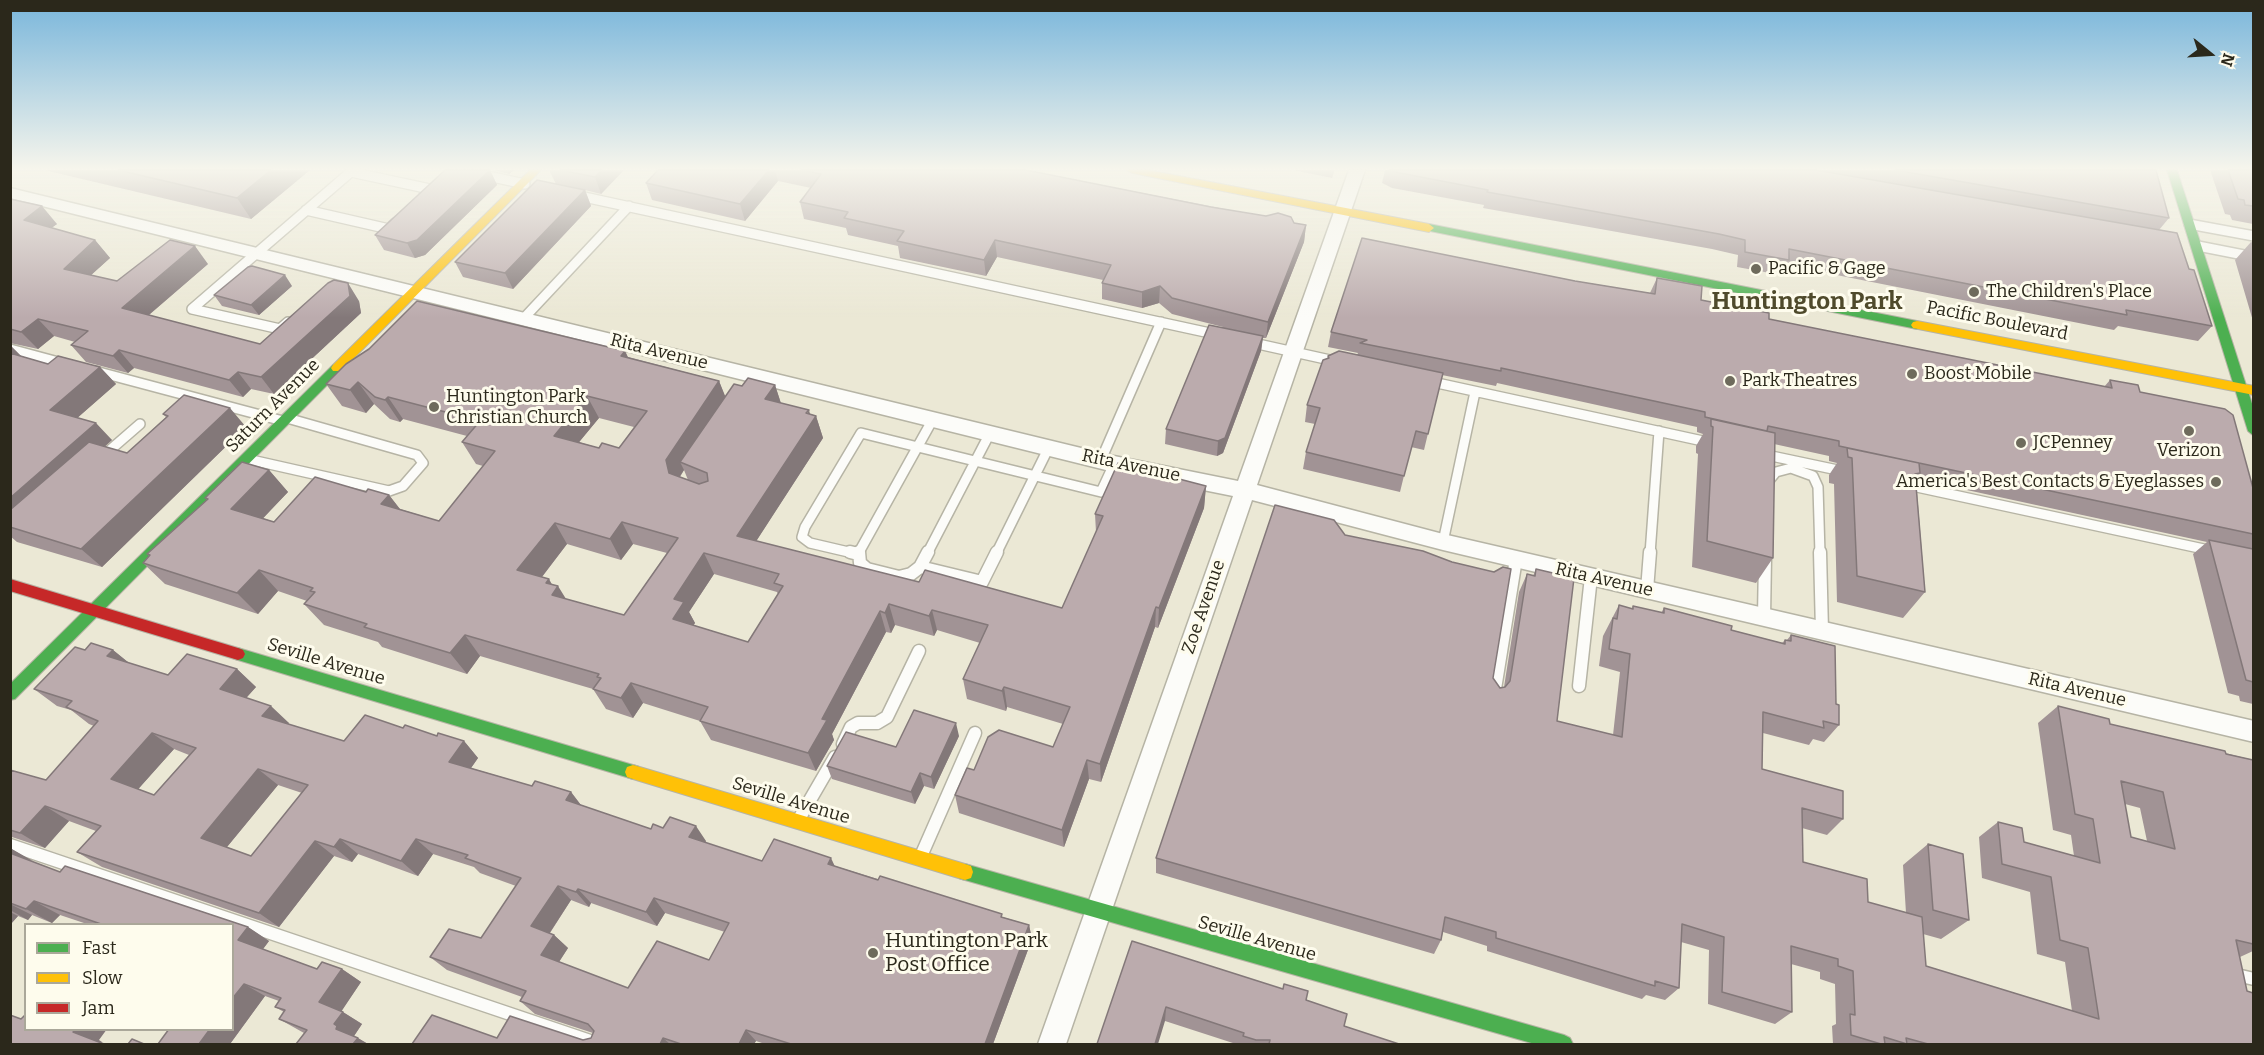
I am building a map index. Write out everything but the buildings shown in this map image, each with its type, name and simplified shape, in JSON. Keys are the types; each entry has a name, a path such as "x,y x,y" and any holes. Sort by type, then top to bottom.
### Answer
{"street":[{"name":"Rita Avenue","path":"118,219 257,253 339,278 414,291 524,318 752,380 933,419 1108,462 1245,490 1443,542 2253,732"},
{"name":"Saturn Avenue","path":"10,694 414,291 490,219"},
{"name":"Zoe Avenue","path":"1052,1044 1340,219"},
{"name":"Pacific Boulevard","path":"1385,219 2247,390"},
{"path":"2187,219 2191,245 2247,390 2253,431"},
{"name":"Seville Avenue","path":"10,585 93,612 1098,912 1564,1044"}],"lane":[{"path":"295,219 192,309 280,329 296,315"},
{"path":"346,219 388,229 398,219"},
{"path":"524,318 617,219"},
{"path":"690,219 1228,337"},
{"path":"2189,224 2253,236"},
{"path":"2191,245 2253,256"},
{"path":"858,554 810,543 802,537 805,527 861,433 1101,492 1108,462 1161,322"},
{"path":"1239,340 1350,365"},
{"path":"10,349 76,366"},
{"path":"88,369 417,455 423,463 403,486 389,491 246,459"},
{"path":"1418,379 1717,444"},
{"path":"1443,542 1474,392"},
{"path":"933,419 858,554 860,562 867,569 899,577 911,574 920,567 990,433"},
{"path":"97,462 140,424"},
{"path":"1647,590 1659,431"},
{"path":"920,567 982,582 1033,475 1049,447"},
{"path":"1752,452 1857,474"},
{"path":"1766,495 1770,476 1783,469 1802,471 1813,476 1818,486 1822,631"},
{"path":"1892,482 2218,552"},
{"path":"1764,617 1765,550"},
{"path":"1494,697 1516,559"},
{"path":"1579,686 1591,577"},
{"path":"798,822 851,727 858,723 877,723 887,717 919,651"},
{"path":"920,859 975,733"},
{"path":"10,845 599,1044"}],"traffic: fast":[{"path":"2187,219 2254,431"},
{"path":"1429,228 1917,325"},
{"path":"10,694 337,368"},
{"path":"238,654 633,772"},
{"path":"965,872 1564,1044"}],"traffic: slow":[{"path":"337,368 487,219"},
{"path":"1384,219 1429,228"},
{"path":"1917,325 2254,391"},
{"path":"633,772 965,872"}],"traffic: jam":[{"path":"10,585 238,654"}],"place":[{"name":"Pacific & Gage","path":"1756,269"},
{"name":"The Children's Place","path":"1974,292"},
{"name":"Boost Mobile","path":"1912,374"},
{"name":"Park Theatres","path":"1730,381"},
{"name":"Huntington Park Christian Church","path":"434,407"},
{"name":"Verizon","path":"2189,431"},
{"name":"JCPenney","path":"2021,443"},
{"name":"America's Best Contacts & Eyeglasses","path":"2216,482"},
{"name":"Huntington Park Post Office","path":"873,953"}],"district":[{"name":"Huntington Park","path":"1807,302"}]}
